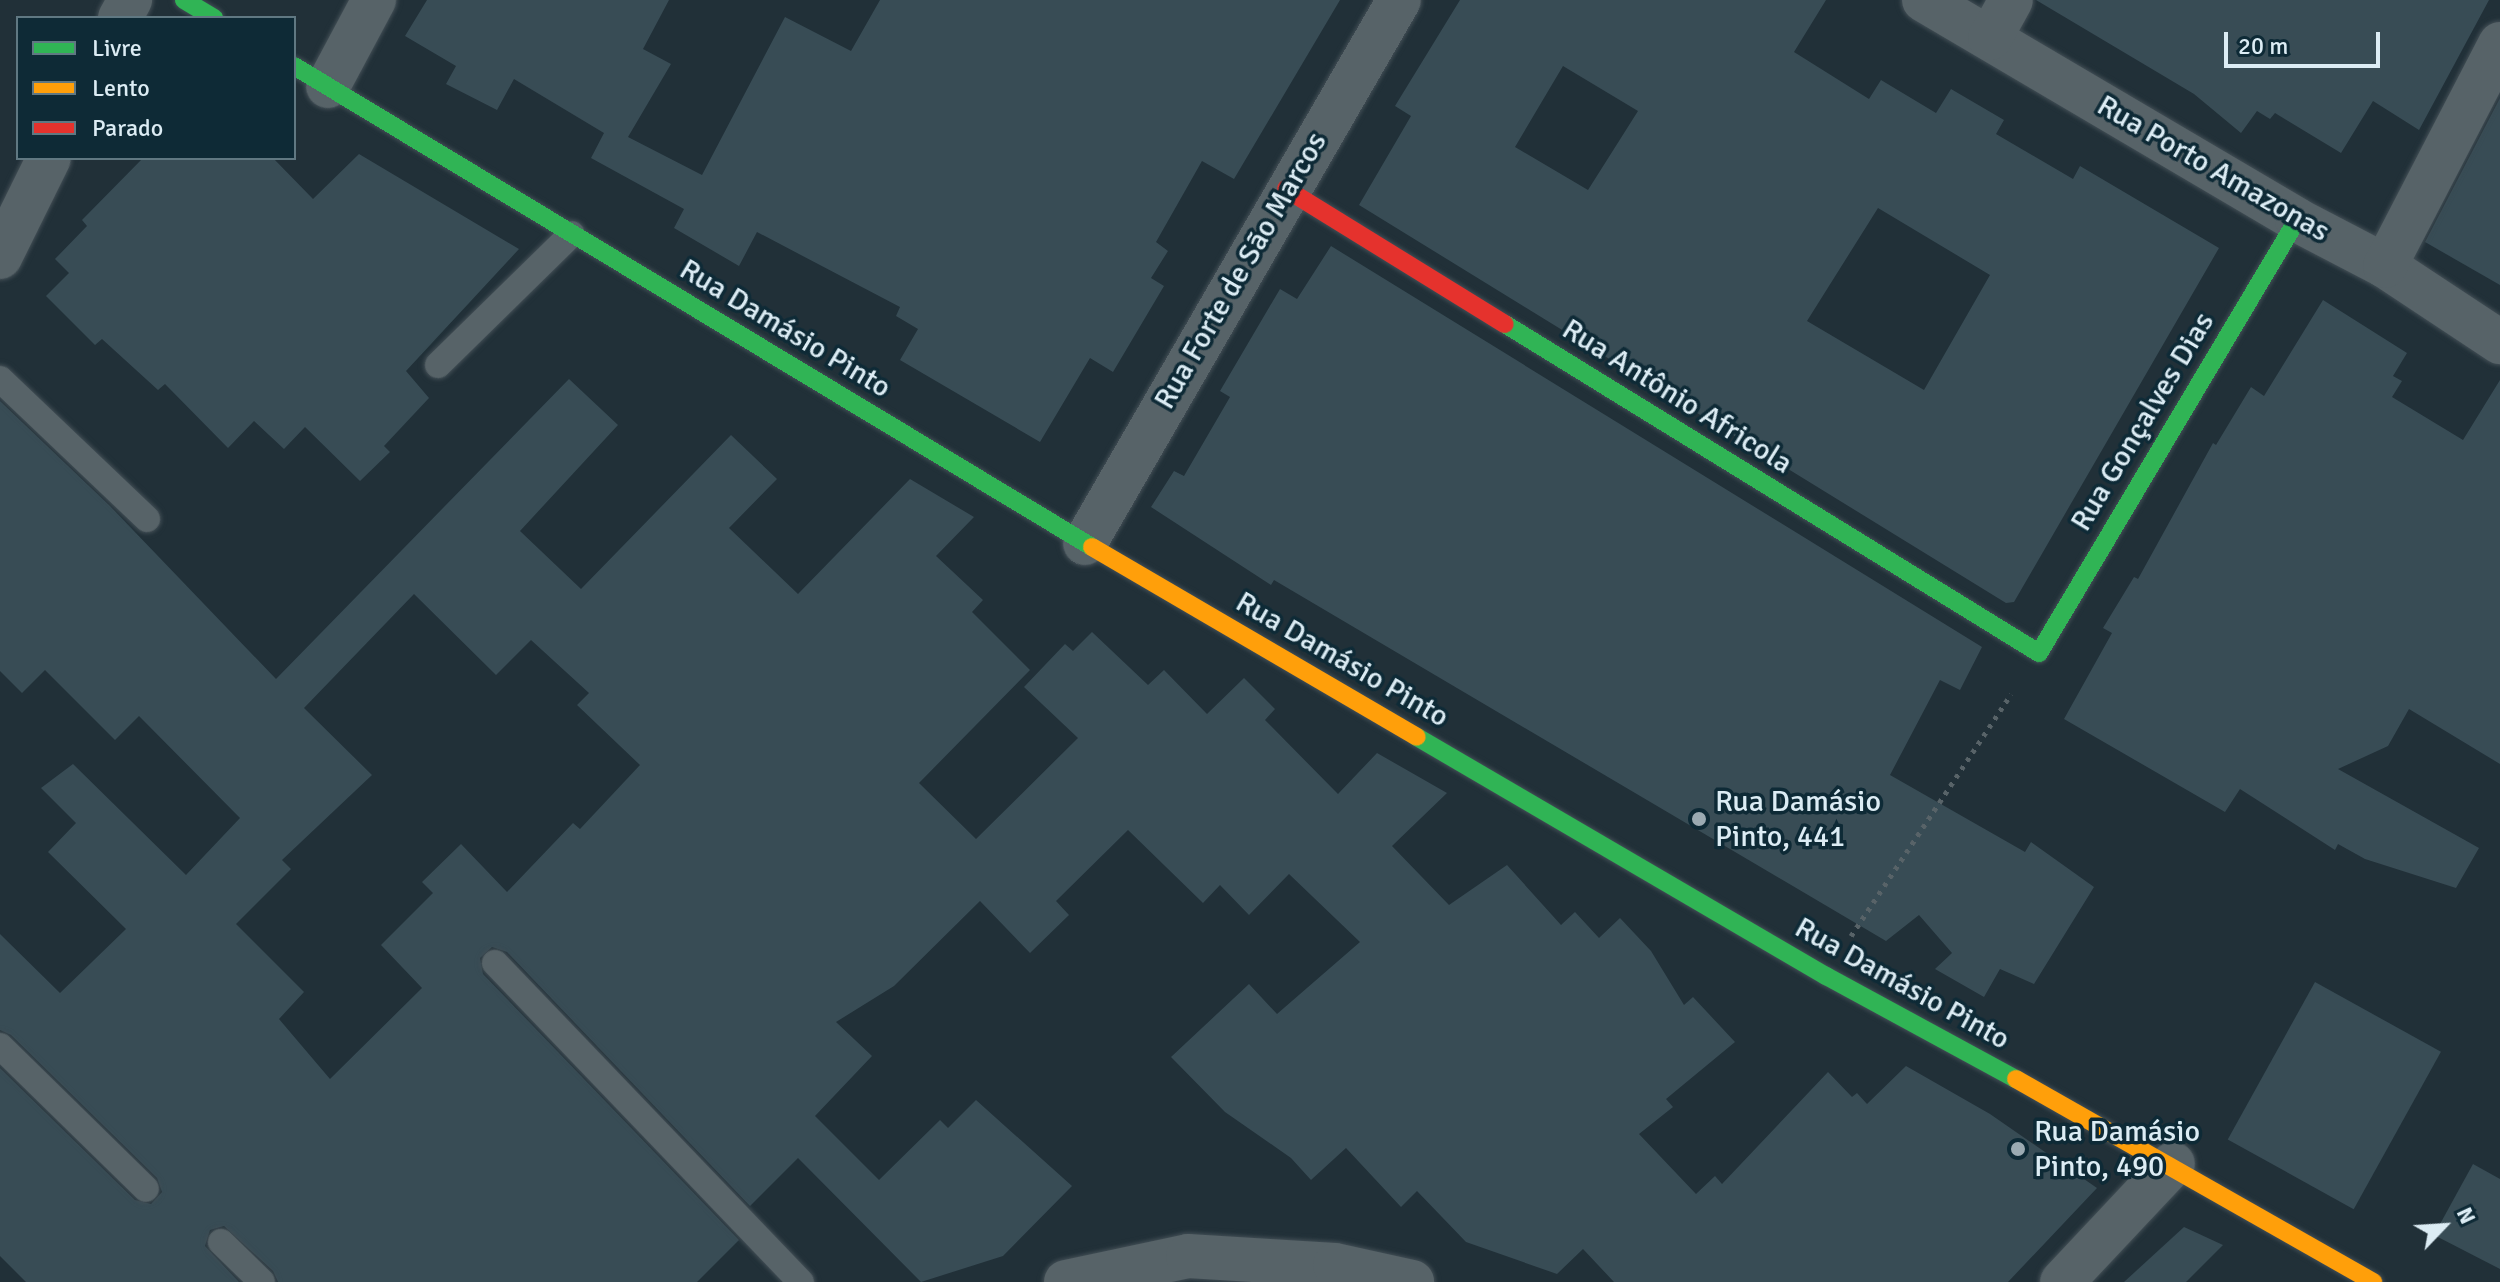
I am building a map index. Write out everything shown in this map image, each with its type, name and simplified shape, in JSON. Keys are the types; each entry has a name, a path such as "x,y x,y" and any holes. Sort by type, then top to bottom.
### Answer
{"street":[{"path":"184,0 211,16"},
{"path":"311,76 374,0"},
{"name":"Rua Forte de São Marcos","path":"1085,543 1286,189 1399,0"},
{"name":"Rua Porto Amazonas","path":"1924,0 2297,220 2385,266 2500,342"},
{"path":"1990,38 2011,0"},
{"path":"2385,266 2500,44"},
{"name":"Rua Damásio Pinto","path":"311,76 1085,543 1826,976 2173,1164 2373,1282"},
{"path":"0,257 48,160"},
{"name":"Rua Antônio Africola","path":"1286,189 2039,653"},
{"name":"Rua Gonçalves Dias","path":"2039,653 2297,220"},
{"path":"2062,1282 2173,1164"},
{"path":"1066,1282 1188,1256 1335,1265 1412,1282"}],"lane":[{"path":"438,365 572,234"},
{"path":"0,379 147,519"},
{"path":"495,963 801,1282"},
{"path":"0,1046 146,1189"},
{"path":"221,1242 262,1282"}],"path":[{"path":"1826,976 2039,653"}],"building":[{"path":"427,0 669,0 643,49 671,64 628,137 702,175 785,17 851,51 880,0 1340,0 1234,179 1202,161 1156,242 1168,251 1151,278 1164,286 1113,372 1090,358 1040,442 900,360 918,329 896,316 900,307 757,232 739,266 674,228 684,209 591,158 604,133 514,79 497,110 446,84 456,66 405,36"},
{"path":"1460,0 1826,0 1794,52 1869,99 1881,80 1936,113 1951,89 2004,120 1996,134 2073,179 2080,166 2219,248 2014,602 2006,603 1359,205 1411,116 1395,106","holes":["1563,66 1638,111 1588,190 1515,147","1878,208 1990,275 1924,390 1807,321"]},
{"path":"2036,0 2489,0 2419,130 2373,101 2341,153 2275,113 2270,119 2257,111 2241,133 2194,94"},
{"path":"2500,98 2500,285 2425,242"},
{"path":"359,154 519,249 406,371 429,398 384,446 390,452 360,481 305,427 284,449 254,421 228,448 165,384 158,390 102,339 95,345 46,296 69,273 55,259 87,226 82,220 141,160 275,160 313,199"},
{"path":"1331,246 1982,647 1960,690 1940,680 1890,775 2025,852 2031,842 2094,887 2034,984 2000,969 1984,997 1935,969 1952,953 1919,915 1886,941 1274,580 1271,585 1151,507 1174,471 1184,476 1230,397 1220,391 1280,289 1297,299"},
{"path":"2323,300 2407,353 2393,376 2402,381 2392,397 2463,440 2500,380 2500,764 2409,709 2388,746 2338,769 2479,848 2456,888 2365,859 2338,844 2335,850 2240,789 2225,812 2064,719 2112,633 2103,628 2134,577 2138,579 2213,443 2216,445 2251,387 2264,396"},
{"path":"569,379 618,425 520,531 581,589 731,435 777,479 729,528 798,594 910,479 974,517 936,556 983,600 972,612 1030,670 919,783 976,839 1078,738 1024,687 1065,644 1073,651 1092,632 1148,685 1164,670 1207,714 1244,678 1275,709 1265,720 1338,794 1377,753 1447,793 1392,846 1449,905 1507,865 1561,925 1575,912 1599,938 1620,918 1651,951 1684,1005 1693,997 1735,1042 1666,1099 1673,1107 1639,1134 1696,1194 1715,1176 1722,1184 1828,1072 1852,1097 1857,1093 1867,1104 1906,1066 1990,1114 2097,1188 2008,1282 1614,1282 1583,1249 1557,1274 1466,1242 1417,1191 1401,1207 1346,1148 1311,1180 1291,1158 1225,1112 1171,1057 1249,984 1277,1014 1360,942 1289,874 1249,915 1220,885 1203,903 1128,830 1056,901 1069,915 1030,953 980,901 894,986 836,1022 872,1056 815,1116 879,1180 940,1120 948,1128 976,1100 1072,1186 1003,1256 921,1282 798,1158 750,1206 507,952 492,947 480,958 483,974 739,1240 697,1282 278,1282 273,1271 224,1226 210,1230 205,1246 239,1282 26,1282 0,1256 0,1068 135,1200 151,1204 162,1192 157,1178 11,1035 0,1030 0,934 60,993 126,929 48,852 76,823 41,788 73,764 186,875 240,818 139,716 115,740 45,670 22,693 0,671 0,401 110,506 276,679","holes":["414,594 496,675 531,640 589,693 577,705 640,765 580,829 573,823 507,892 461,844 422,882 433,893 381,945 422,988 330,1079 279,1019 304,992 236,924 291,869 282,860 372,775 304,708"]},
{"path":"2315,982 2441,1052 2354,1209 2228,1139"},
{"path":"2473,1164 2500,1179 2500,1269 2434,1235"},
{"path":"2184,1227 2223,1245 2186,1282 2124,1282"}],"traffic: fast":[{"path":"184,0 211,16"},
{"path":"296,67 1092,547"},
{"path":"1505,324 2039,653 2297,220"},
{"path":"1417,737 1826,976 2016,1079"}],"traffic: slow":[{"path":"1092,547 1417,737"},
{"path":"2016,1079 2373,1282"}],"traffic: jam":[{"path":"1286,189 1505,324"}],"place":[{"name":"Rua Damásio Pinto, 441","path":"1699,819"},
{"name":"Rua Damásio Pinto, 490","path":"2018,1149"}]}
